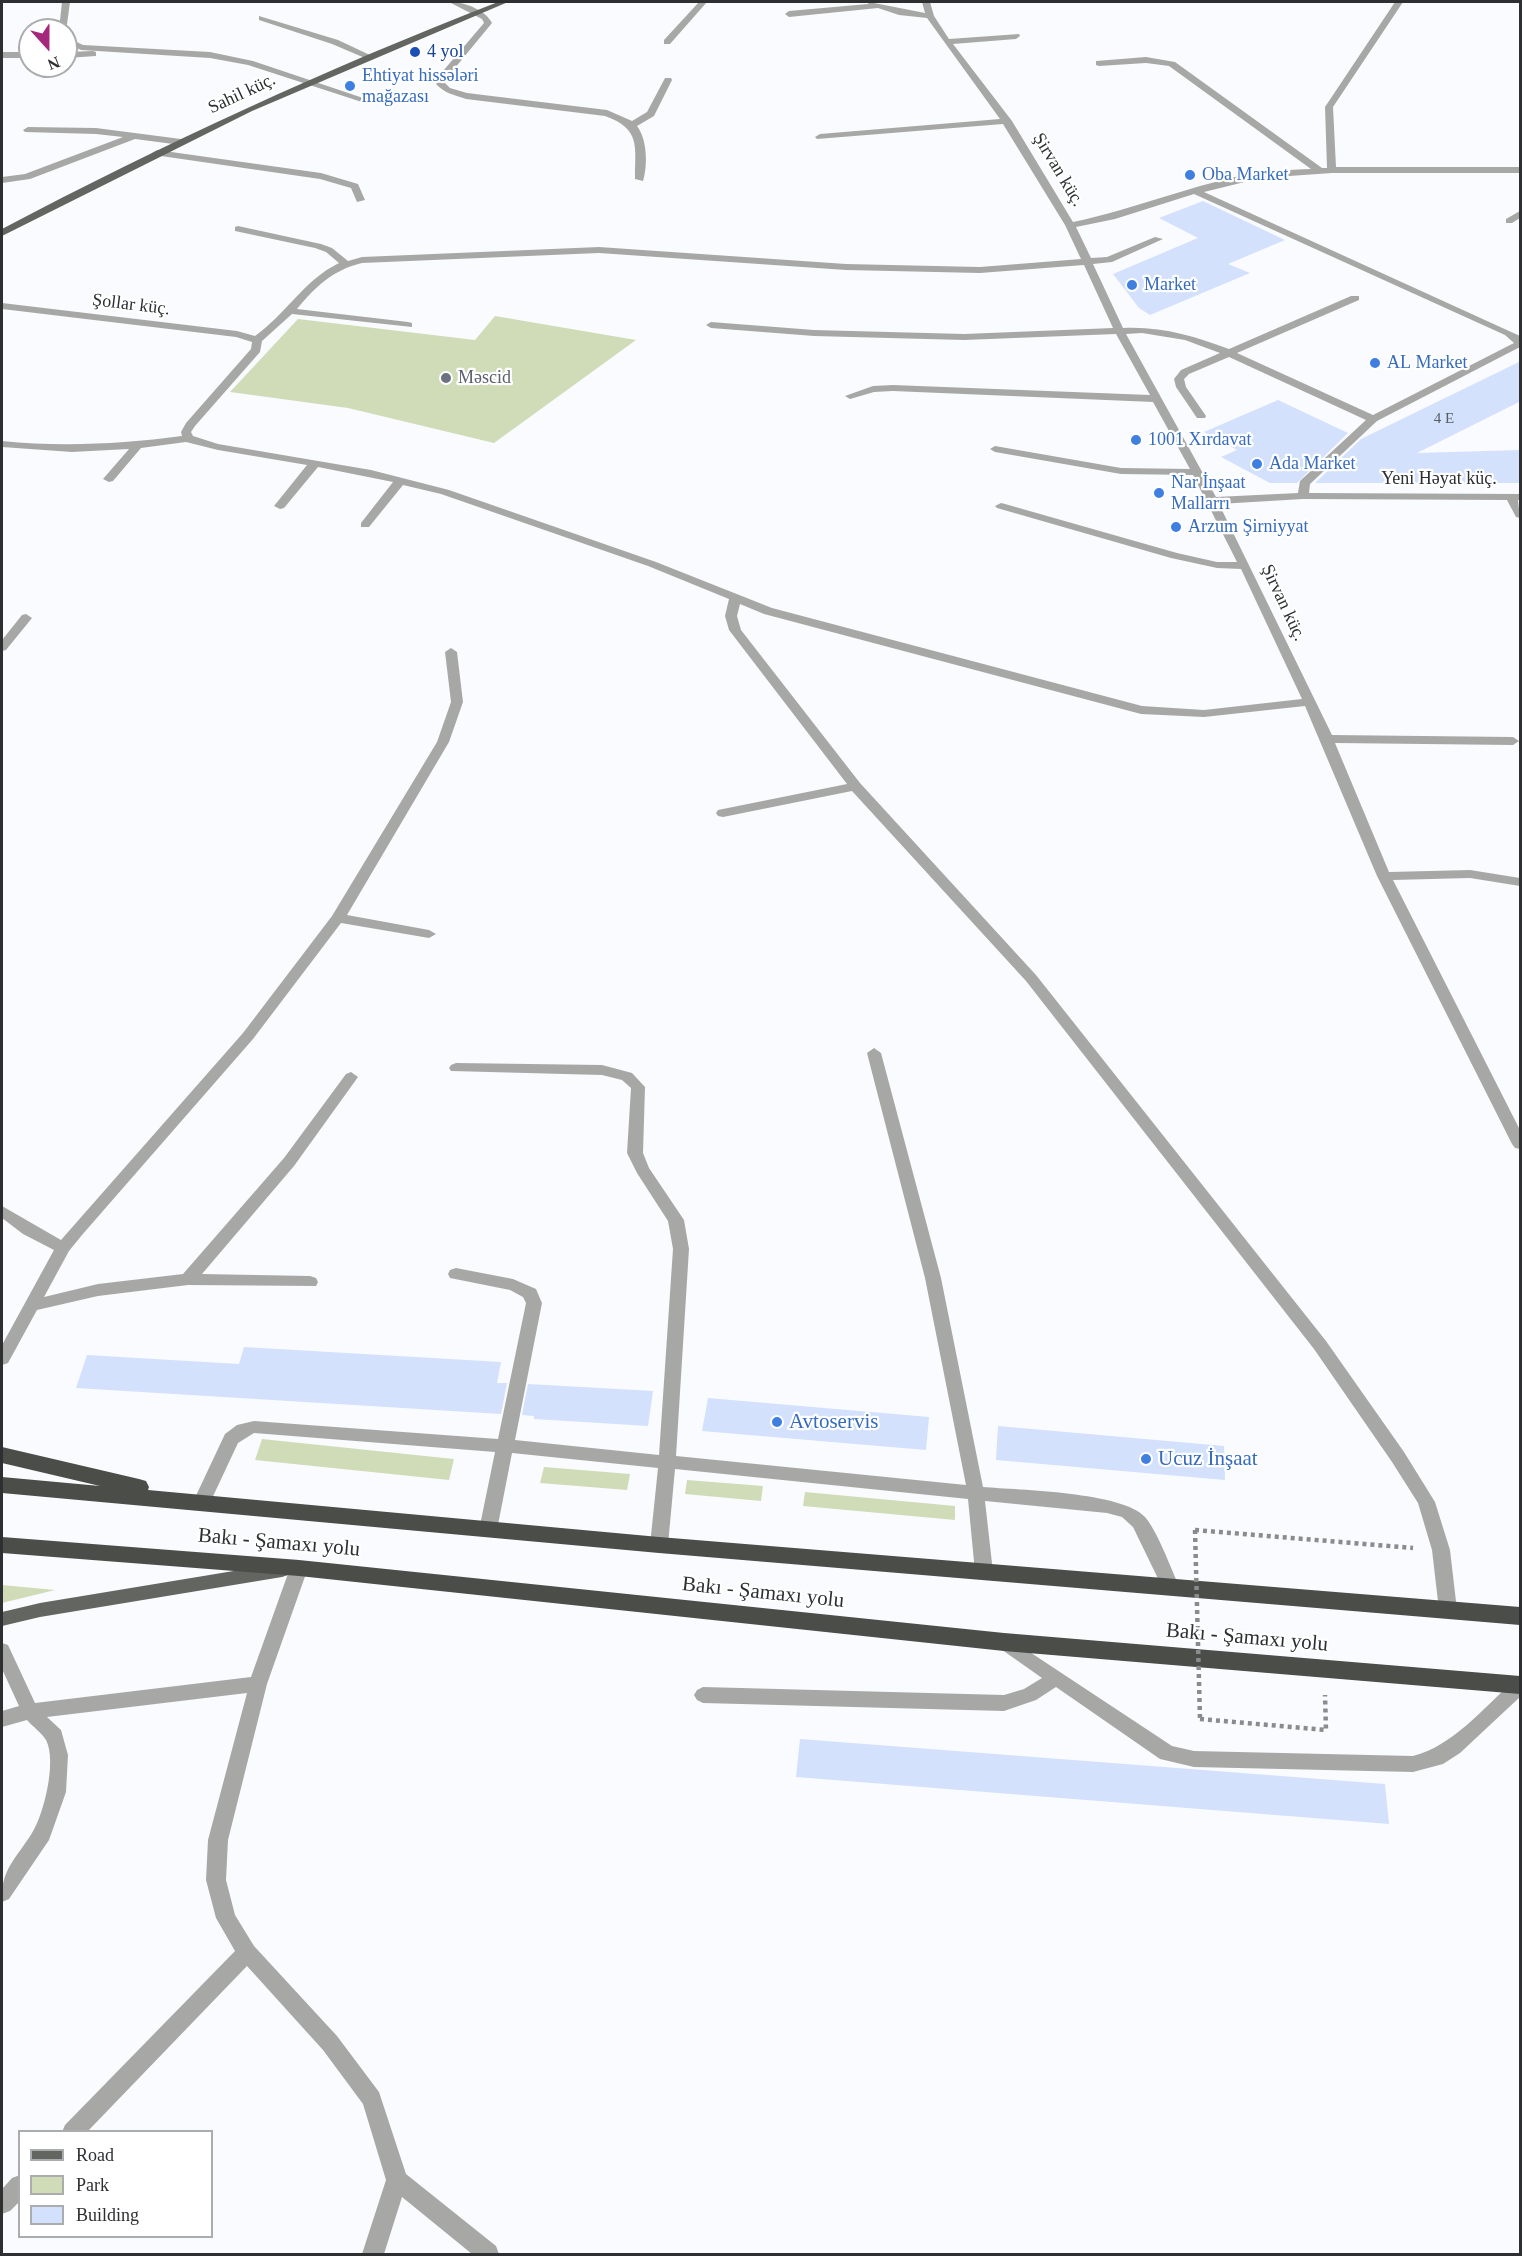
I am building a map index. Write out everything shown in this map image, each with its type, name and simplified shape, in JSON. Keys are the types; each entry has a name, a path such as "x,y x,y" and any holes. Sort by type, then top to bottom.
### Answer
{"highway":[{"path":"2,1455 202,1502"},
{"name":"Bakı - Şamaxı yolu","path":"2,1485 659,1545 1521,1616"},
{"name":"Bakı - Şamaxı yolu","path":"2,1545 299,1568 1004,1642 1521,1685"}],"main road":[{"name":"Sahil küç.","path":"2,233 157,153 310,81 504,2"},
{"path":"2,1619 40,1610 299,1568"}],"street":[{"path":"64,18 66,2"},
{"path":"453,2 485,17 488,23 446,73 440,84 447,90 466,96 607,113 623,118 633,124 638,133 640,179"},
{"path":"666,42 703,2"},
{"path":"868,2 906,13 930,16"},
{"name":"Şirvan küç.","path":"926,2 930,16 1006,121 1070,225 1119,330 1213,501 1245,566 1327,739 1384,876 1521,1144"},
{"path":"1332,170 1329,107 1399,2"},
{"path":"789,14 879,5"},
{"path":"262,18 335,42 368,56"},
{"path":"947,42 1016,36"},
{"path":"78,46 210,55 250,63 371,102"},
{"path":"78,55 107,49"},
{"path":"2,55 18,55"},
{"path":"1099,63 1164,61 1172,64 1318,170"},
{"path":"633,124 651,114 668,80"},
{"path":"819,137 1006,121"},
{"path":"28,130 96,131 181,142"},
{"path":"2,180 27,177 134,136"},
{"path":"157,153 321,176 354,186 360,200"},
{"path":"1070,225 1112,217 1195,191 1261,174 1318,170 1521,170"},
{"path":"1195,191 1518,339 1519,344 1373,419 1304,483 1303,496"},
{"path":"1509,221 1521,214"},
{"path":"238,229 318,246 330,250 345,263"},
{"path":"188,438 186,432 190,425 256,350 256,340 276,327 328,270 345,263 599,250 918,270 980,270 1109,260 1158,239"},
{"path":"1201,416 1181,387 1179,379 1185,372 1355,298"},
{"name":"Şollar küç.","path":"2,306 237,334 256,340"},
{"path":"289,312 408,325"},
{"path":"711,325 814,333 964,337 1142,330 1187,337 1229,353 1373,419"},
{"path":"850,396 873,389 893,388 1157,399"},
{"path":"2,444 74,449 137,446 188,438 195,442 218,447 316,462 445,492 652,564 768,611 1141,711 1168,715 1199,714 1309,702"},
{"path":"109,479 137,446"},
{"path":"995,449 1121,471 1197,472"},
{"path":"280,506 316,462"},
{"path":"365,525 401,480"},
{"name":"Yeni Həyat küç.","path":"1213,501 1303,496 1516,496"},
{"path":"1516,496 1521,515"},
{"path":"1001,506 1175,556 1217,565 1245,566"},
{"path":"735,599 731,616 735,630 855,786 1031,978 1320,1345 1398,1457 1426,1502 1441,1550 1448,1610"},
{"path":"2,647 26,618"},
{"path":"2,1359 63,1248 248,1036 339,918 443,742 457,702 451,652"},
{"path":"1327,739 1513,741"},
{"path":"723,813 855,786"},
{"path":"1384,876 1470,874 1521,882"},
{"path":"339,918 429,933"},
{"path":"873,1053 933,1278 976,1493 984,1572"},
{"path":"456,1068 602,1071 627,1076 639,1087 635,1153 642,1169 676,1220 681,1249 667,1462 659,1545"},
{"path":"188,1279 289,1162 351,1077"},
{"path":"2,1211 29,1230 63,1248"},
{"path":"456,1274 513,1285 530,1293 534,1303 488,1530"},
{"path":"33,1305 98,1290 188,1279 310,1282"},
{"path":"202,1502 231,1439 243,1430 254,1427 506,1446 1107,1506 1128,1512 1140,1523 1171,1588"},
{"path":"299,1568 258,1684 218,1840 216,1880 226,1918 247,1952 330,2043 372,2099 397,2180 488,2254"},
{"path":"1004,1642 1167,1753 1194,1759 1413,1764 1436,1758 1453,1747 1521,1685"},
{"path":"2,1650 30,1711 54,1736 59,1755 57,1792 42,1834 2,1893"},
{"path":"703,1695 1004,1703 1030,1695 1056,1678"},
{"path":"2,1719 30,1711 258,1684"},
{"path":"74,2130 247,1952"},
{"path":"373,2254 397,2180"},
{"path":"2,2204 18,2187"}],"path":[{"path":"1324,1669 1326,1730 1200,1719 1195,1530 1441,1550"}],"green space":[{"path":"495,316 636,340 494,443 348,408 230,392 298,319 475,340"},
{"path":"262,1439 454,1459 449,1480 255,1460"},
{"path":"544,1467 630,1474 627,1490 540,1483"},
{"path":"687,1480 763,1486 761,1501 685,1494"},
{"path":"805,1492 955,1506 955,1520 803,1506"},
{"path":"2,1585 55,1590 2,1603"}],"building":[{"path":"1203,201 1285,240 1228,264 1250,273 1150,315 1139,308 1113,274 1198,238 1159,218"},
{"path":"1521,361 1521,401 1417,453 1521,450 1521,483 1315,483 1361,439"},
{"path":"1278,400 1348,433 1297,483 1270,483 1221,457 1237,450 1204,432"},
{"path":"244,1347 501,1362 497,1383 507,1383 501,1414 76,1388 87,1355 239,1364"},
{"path":"528,1384 653,1391 648,1426 534,1419 534,1416 522,1415"},
{"path":"708,1398 929,1417 926,1450 702,1431"},
{"path":"998,1426 1224,1446 1225,1480 996,1460"},
{"path":"800,1739 1385,1784 1389,1824 796,1777"}],"place":[{"name":"4 yol","path":"415,52"},
{"name":"Ehtiyat hissələri mağazası","path":"350,86"},
{"name":"Oba Market","path":"1190,175"},
{"name":"Market","path":"1132,285"},
{"name":"AL Market","path":"1375,363"},
{"name":"Məscid","path":"446,378"},
{"name":"1001 Xırdavat","path":"1136,440"},
{"name":"Ada Market","path":"1257,464"},
{"name":"Nar İnşaat Mallarrı","path":"1159,493"},
{"name":"Arzum Şirniyyat","path":"1176,527"},
{"name":"Avtoservis","path":"777,1422"},
{"name":"Ucuz İnşaat","path":"1146,1459"}]}
